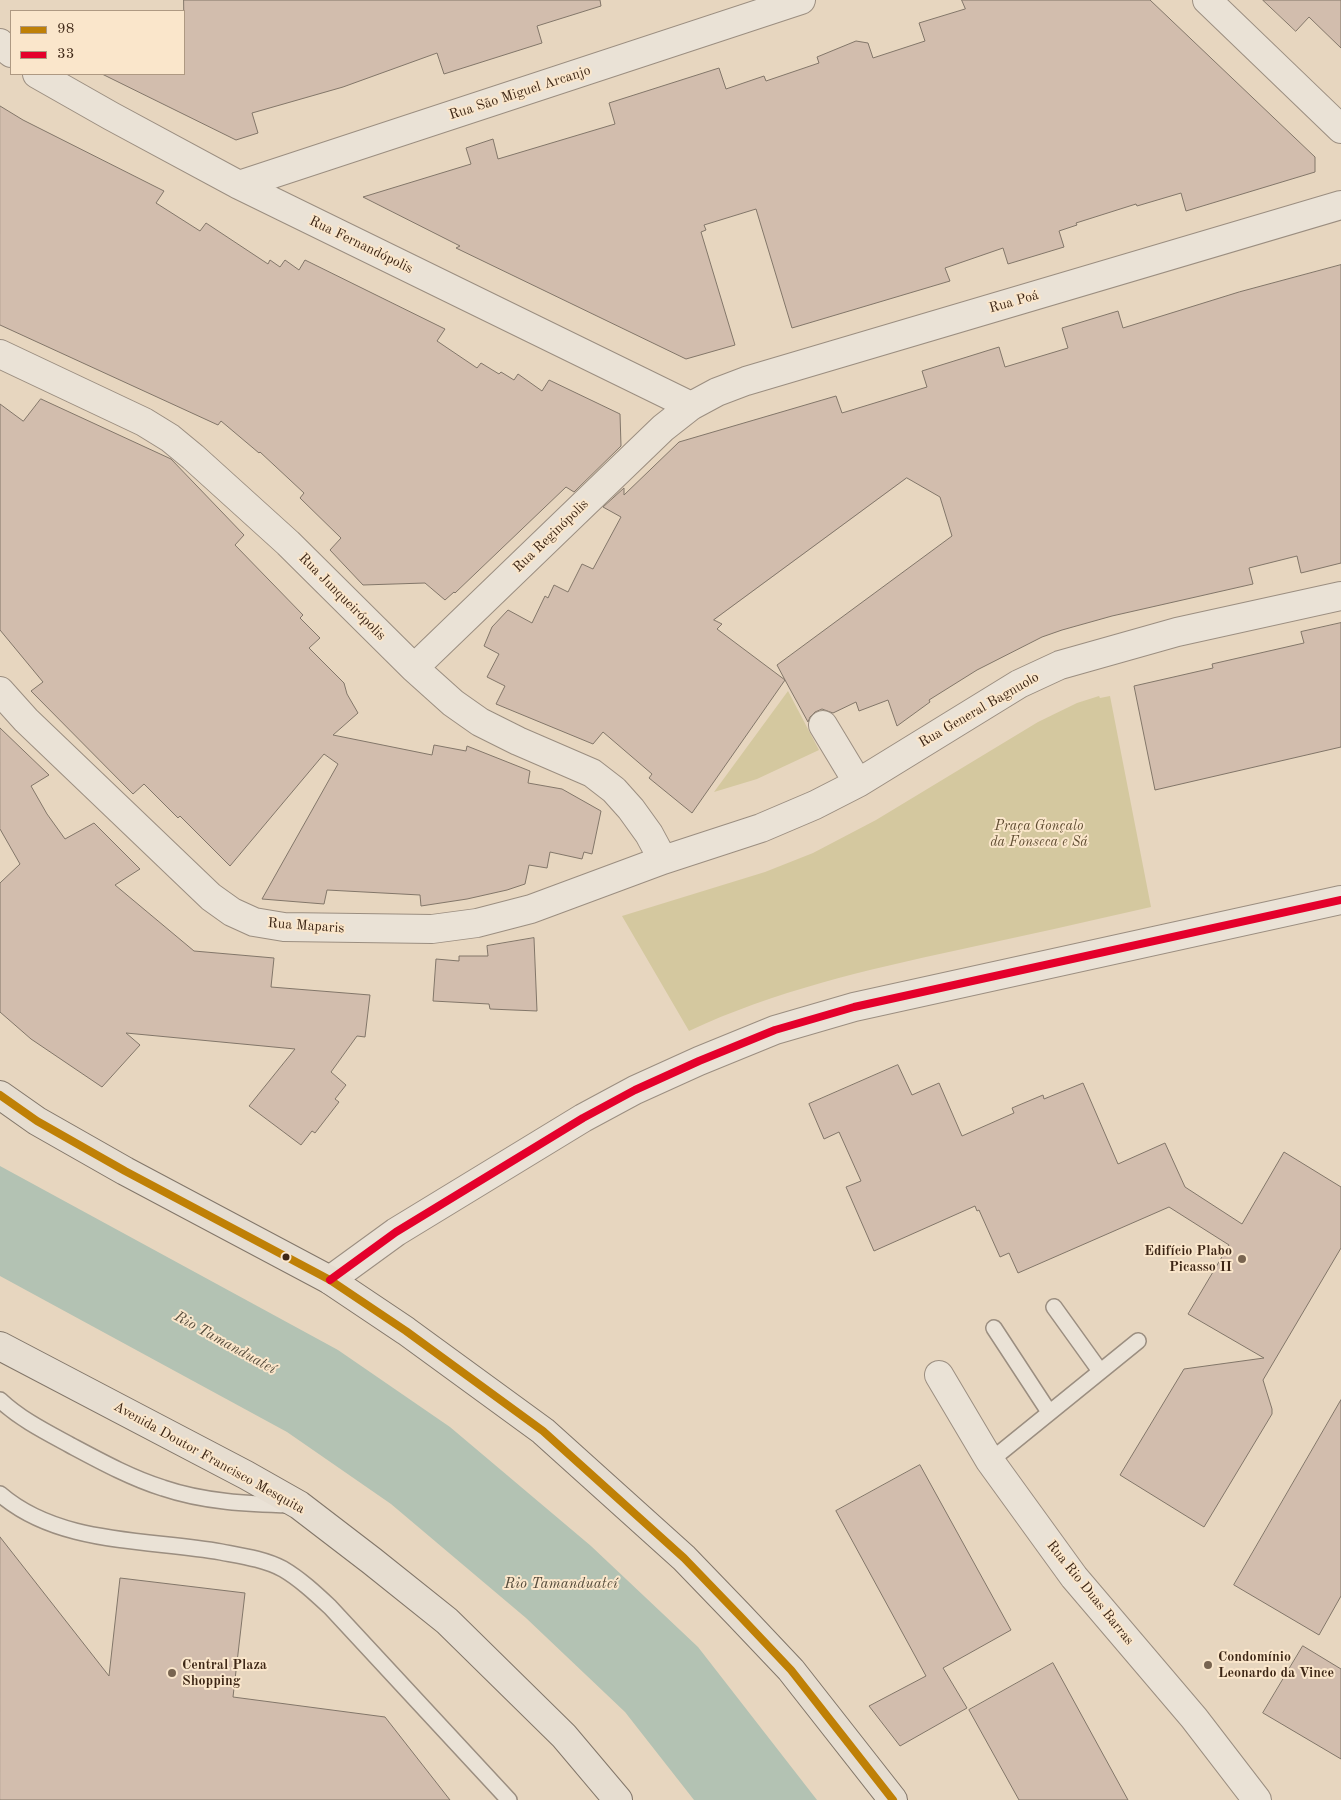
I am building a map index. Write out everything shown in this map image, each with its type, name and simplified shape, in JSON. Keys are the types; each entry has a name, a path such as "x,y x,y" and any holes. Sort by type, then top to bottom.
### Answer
{"highway":[{"path":"0,1095 37,1121 125,1171 330,1280 406,1330 543,1431 684,1558 791,1670 893,1800"},
{"name":"Avenida Doutor Francisco Mesquita","path":"0,1346 246,1475 299,1505 372,1560 447,1621 564,1736 618,1800"}],"street":[{"name":"Rua São Miguel Arcanjo","path":"239,185 801,0"},
{"path":"1207,0 1341,129"},
{"path":"0,43 10,52"},
{"name":"Rua Fernandópolis","path":"39,75 239,185 691,406"},
{"name":"Rua Poá","path":"691,406 717,392 746,381 1341,205"},
{"name":"Rua Junqueirópolis","path":"0,354 144,422 170,438 193,456 288,543 452,703 480,722 518,741 592,773 614,790 649,834 662,860"},
{"name":"Rua Reginópolis","path":"414,668 662,428 691,406"},
{"name":"Rua General Bagnuolo","path":"662,860 761,828 815,805 858,782 1019,684 1060,665 1177,632 1341,596"},
{"name":"Rua Maparis","path":"0,691 26,720 211,897 232,912 254,922 284,927 381,930 432,929 477,923 531,908 662,860"},
{"path":"823,725 858,782"},
{"path":"330,1280 396,1232 584,1118 651,1082 775,1030 864,1005 1341,900"},
{"name":"Rua Rio Duas Barras","path":"939,1375 990,1461 1074,1577 1194,1718 1256,1800"}],"lane":[{"path":"1054,1307 1100,1371"},
{"path":"994,1328 1050,1412"},
{"path":"990,1461 1138,1341"},
{"path":"0,1400 8,1408 49,1434 105,1464 163,1488 200,1497 246,1504 299,1505"},
{"path":"0,1494 14,1506 49,1524 98,1536 166,1544 254,1558 282,1568 306,1585 330,1607 509,1800"}],"green space":[{"path":"788,691 819,750 757,779 714,792"},
{"name":"Praça Gonçalo da Fonseca e Sá","path":"1099,696 1100,698 1110,696 1151,907 821,983 754,1004 689,1031 622,916 765,872 813,853 876,820 1038,722 1077,703"}],"water":[{"name":"Rio Tamanduateí","path":"0,1166 338,1350 450,1427 591,1546 698,1647 817,1800 694,1800 625,1712 526,1618 391,1504 287,1432 0,1276"}],"building":[{"path":"184,0 600,0 601,6 537,26 542,43 444,74 437,53 343,87 252,113 258,133 236,140 104,75 185,75"},
{"path":"962,0 1150,0 1315,157 1315,172 1186,211 1181,193 1137,206 1136,204 1076,223 1077,225 1059,231 1064,247 1008,264 1003,248 945,268 950,281 792,328 756,209 704,225 706,230 701,232 735,345 686,359 456,248 460,246 363,197 471,164 466,148 493,139 498,159 615,124 609,103 719,68 726,89 764,76 766,81 819,63 817,57 856,41 868,43 873,58 925,41 919,23 965,9"},
{"path":"1263,0 1341,0 1341,48 1309,17 1296,31"},
{"path":"0,106 23,120 164,191 156,203 200,231 206,223 268,264 270,260 280,267 285,260 299,270 305,260 445,329 437,341 477,368 481,363 499,374 501,372 514,380 518,374 542,391 549,380 620,414 621,446 574,492 566,487 455,593 445,600 425,583 363,585 330,550 341,538 300,498 304,493 260,452 221,421 218,425 0,325"},
{"path":"1341,265 1341,563 1301,573 1297,556 1249,568 1253,584 1112,616 1042,637 977,670 929,700 930,702 897,726 888,700 859,711 856,702 833,713 822,709 815,712 808,722 785,680 692,813 649,778 652,774 603,732 593,744 496,704 505,686 487,677 499,654 484,646 492,627 508,610 532,623 545,596 548,598 554,585 568,592 582,564 593,569 621,517 603,507 624,488 624,495 679,442 836,396 842,413 927,387 922,371 999,347 1005,367 1068,348 1062,328 1118,311 1123,328 1239,292","holes":["907,478 940,497 952,536 777,665 785,680 717,629 722,624 714,620"]},
{"path":"41,399 171,459 244,535 235,545 303,615 300,618 320,638 309,648 344,683 347,694 358,713 333,735 432,755 434,745 466,751 467,746 530,771 528,783 562,789 601,811 592,854 584,852 582,859 550,852 547,868 529,865 525,884 467,899 421,906 420,895 327,890 324,904 262,899 338,764 324,754 230,866 180,816 178,818 144,784 133,794 31,691 43,682 0,630 0,404 23,421"},
{"path":"1341,623 1341,747 1155,790 1134,686 1213,668 1212,664 1304,643 1301,632"},
{"path":"0,728 49,775 31,786 47,814 65,839 94,823 140,869 115,885 194,951 274,958 271,987 370,995 365,1037 357,1036 331,1072 346,1085 335,1099 339,1102 315,1133 312,1131 301,1145 249,1106 295,1049 126,1033 140,1045 102,1087 31,1039 0,1012 0,883 20,864 0,829"},
{"path":"534,938 537,1011 490,1009 489,1004 433,1001 436,959 459,961 459,956 488,956 487,946"},
{"path":"898,1065 912,1095 939,1083 962,1136 1014,1113 1012,1108 1043,1095 1044,1099 1083,1083 1118,1164 1165,1143 1185,1187 1242,1224 1284,1152 1341,1187 1341,1248 1263,1380 1272,1414 1204,1527 1120,1475 1184,1369 1264,1358 1188,1314 1229,1245 1169,1207 1018,1273 1009,1253 1000,1257 979,1210 977,1211 975,1206 874,1251 846,1187 861,1181 839,1132 824,1139 809,1104"},
{"path":"1341,1400 1341,1596 1319,1635 1234,1585"},
{"path":"920,1465 1011,1630 943,1668 967,1708 900,1746 869,1706 926,1676 836,1511"},
{"name":"Central Plaza Shopping","path":"0,1537 109,1676 120,1578 245,1593 233,1697 385,1717 450,1800 0,1800"},
{"path":"1303,1646 1341,1669 1341,1759 1263,1713"},
{"path":"1053,1663 1128,1800 1019,1800 969,1710"}],"transit line":[{"name":"33","path":"330,1280 396,1232 583,1118 635,1090 775,1030 854,1007 1341,900"},
{"name":"98","path":"0,1095 37,1121 125,1171 330,1280 406,1331 543,1431 684,1558 738,1614 791,1670 893,1800"}],"place":[{"name":"Edifício Plabo Picasso II","path":"1242,1259"},
{"name":"Condomínio Leonardo da Vince","path":"1208,1665"},
{"name":"Central Plaza Shopping","path":"172,1673"}]}
